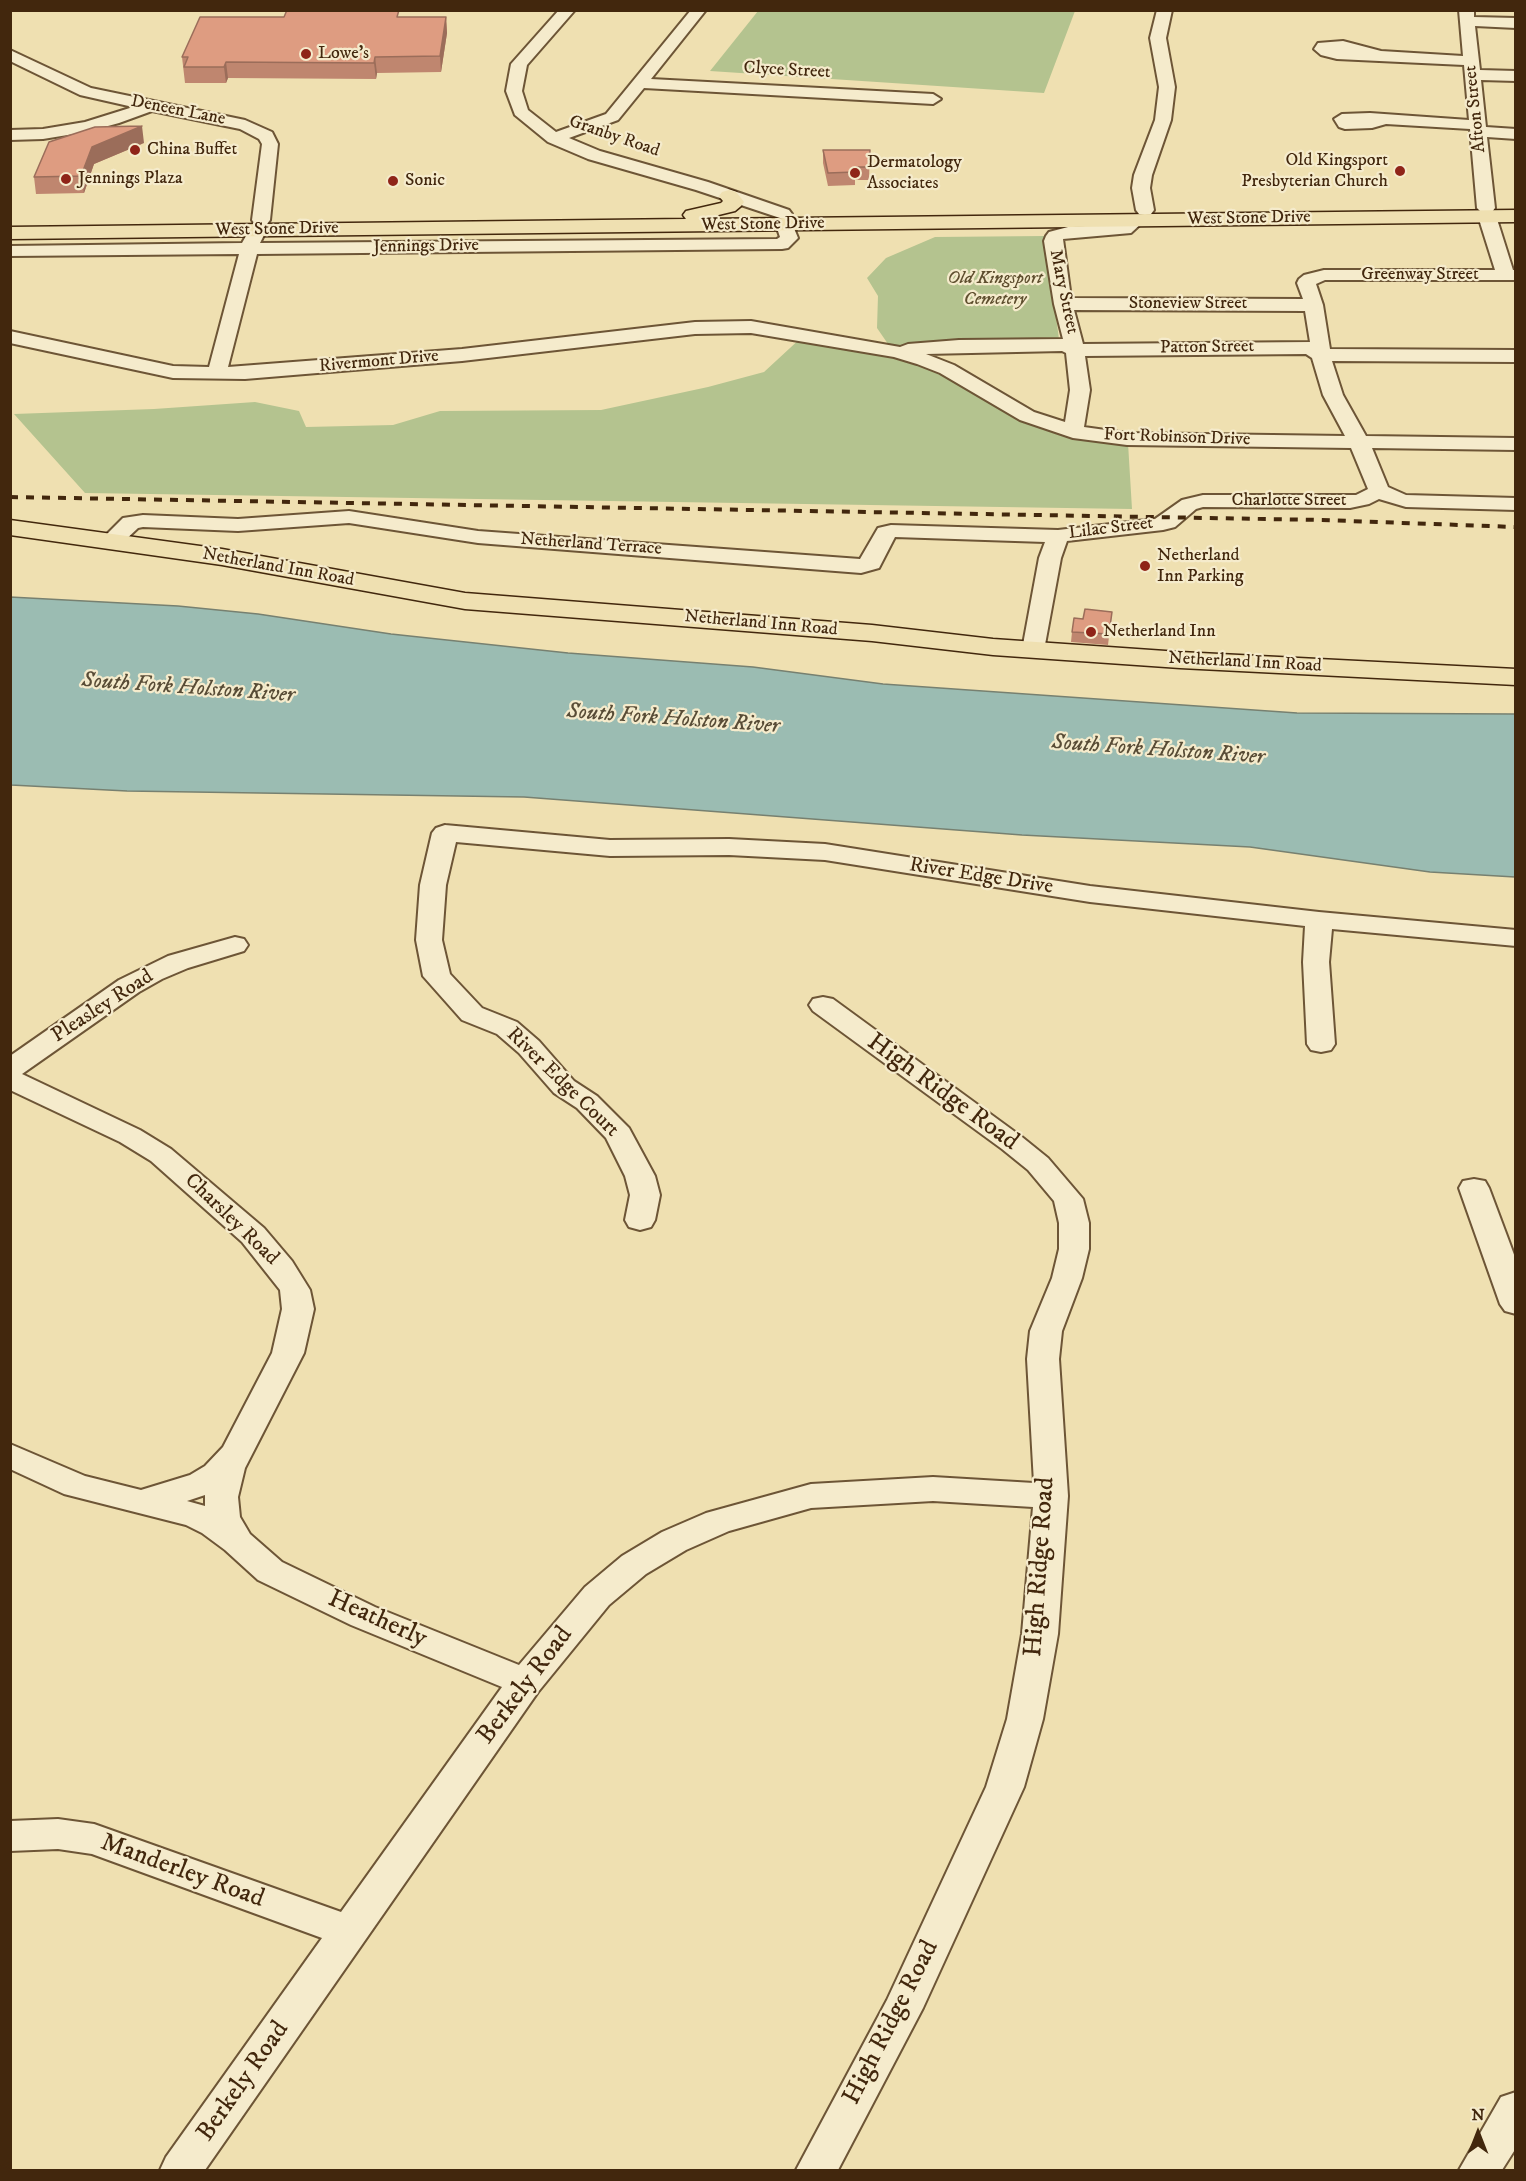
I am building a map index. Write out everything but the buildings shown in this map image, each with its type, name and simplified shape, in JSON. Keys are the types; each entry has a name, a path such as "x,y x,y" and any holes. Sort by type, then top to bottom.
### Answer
{"main road":[{"path":"693,215 728,207 734,202 729,196"},
{"name":"West Stone Drive","path":"1140,215 1368,218 1486,212 1515,207"},
{"name":"West Stone Drive","path":"10,233 256,233 784,219 1140,215 1341,208 1486,212 1515,216"},
{"path":"1341,208 1360,213 1368,218"},
{"name":"West Stone Drive","path":"10,222 256,233 693,215 784,219"},
{"name":"Netherland Inn Road","path":"10,527 222,557 465,601 872,633 1033,650 1515,677"}],"street":[{"name":"Granby Road","path":"568,10 519,64 514,91 521,112 554,138 594,155 729,196 784,219"},
{"path":"554,138 612,117 699,10"},
{"path":"1140,215 1143,175 1163,120 1167,87 1158,38 1165,10"},
{"path":"1467,16 1515,23"},
{"name":"Afton Street","path":"1467,16 1486,212 1510,275"},
{"name":"Deneen Lane","path":"10,55 86,92 245,125 266,136 270,144 256,233 217,373"},
{"path":"1377,55 1515,76"},
{"name":"Clyce Street","path":"639,83 933,99"},
{"path":"10,135 43,134 86,127 123,117 149,106"},
{"path":"1385,119 1515,134"},
{"name":"Mary Street","path":"1073,432 1080,390 1076,350 1063,304 1053,246 1055,236 1068,232 1125,229 1140,215"},
{"path":"10,251 256,233"},
{"name":"Greenway Street","path":"1314,305 1306,283 1310,279 1324,275 1510,275"},
{"name":"Stoneview Street","path":"1063,304 1314,305"},
{"path":"1314,305 1321,355 1333,395 1360,444 1379,491 1395,499 1406,501 1515,504"},
{"name":"Rivermont Drive","path":"10,337 47,343 173,372 217,373 384,362 695,328 751,327"},
{"name":"Fort Robinson Drive","path":"751,327 897,352 947,369 1027,416 1073,432 1126,440 1515,444"},
{"name":"Patton Street","path":"897,352 959,346 1065,345 1076,350 1310,348 1321,355 1515,356"},
{"name":"Charlotte Street","path":"1203,501 1350,502 1362,500 1379,491"},
{"name":"Lilac Street","path":"1033,650 1050,558 1058,536 1155,525 1174,517 1188,504 1203,501"},
{"name":"Netherland Terrace","path":"112,540 131,524 143,521 238,525 349,517 478,537 861,566 873,561 886,533 891,531 1058,536"},
{"name":"River Edge Drive","path":"445,833 610,848 729,847 825,852 1090,894 1319,920 1515,938"},
{"name":"River Edge Court","path":"445,833 433,885 429,940 437,976 472,1014 507,1028 530,1047 564,1087 587,1102 619,1134 640,1176 645,1195 640,1220"},
{"path":"1319,920 1316,962 1321,1044"},
{"name":"Pleasley Road","path":"10,1069 129,986 152,973 178,962 235,945"},
{"name":"High Ridge Road","path":"817,2170 903,2008 1005,1787 1025,1719 1040,1634 1051,1496 1043,1359 1046,1331 1067,1278 1074,1249 1074,1223 1068,1199 1054,1180 1012,1143 823,1005"},
{"name":"Charsley Road","path":"10,1079 130,1136 161,1155 253,1235 286,1275 295,1290 298,1309 288,1353 240,1445"},
{"path":"1474,1188 1515,1304"},
{"path":"139,1501 161,1498 202,1484 217,1474 240,1445"},
{"name":"Heatherly","path":"238,1543 223,1517 221,1497 228,1468 240,1445"},
{"name":"Heatherly","path":"10,1455 76,1486 195,1515 214,1524 270,1571 363,1616 525,1682"},
{"name":"Berkely Road","path":"181,2170 525,1682 597,1596 634,1565 674,1541 718,1522 811,1496 933,1489 1051,1496"},
{"name":"Manderley Road","path":"10,1836 58,1834 94,1839 350,1932"},
{"path":"1485,2168 1515,2110"}],"green space":[{"path":"758,11 1075,11 1044,93 710,71"},
{"name":"Old Kingsport Cemetery","path":"1045,236 1059,339 939,343 899,347 888,344 877,328 878,296 867,278 886,258 935,237"},
{"path":"803,336 897,352 1027,416 1128,443 1132,509 85,493 14,414 154,409 255,402 299,411 306,427 393,425 440,411 601,410 708,387 764,372"}],"water":[{"name":"South Fork Holston River","path":"10,597 178,606 258,614 391,634 568,653 753,667 883,684 1297,713 1515,714 1515,877 1430,872 1250,847 1022,835 524,797 127,791 11,785"}],"railway":[{"path":"10,497 1322,520 1516,527"}],"place":[{"name":"Lowe's","path":"306,54"},
{"name":"China Buffet","path":"135,150"},
{"name":"Old Kingsport Presbyterian Church","path":"1400,171"},
{"name":"Dermatology Associates","path":"855,173"},
{"name":"Jennings Plaza","path":"66,179"},
{"name":"Sonic","path":"393,181"},
{"name":"Netherland Inn Parking","path":"1145,566"},
{"name":"Netherland Inn","path":"1091,632"}]}
